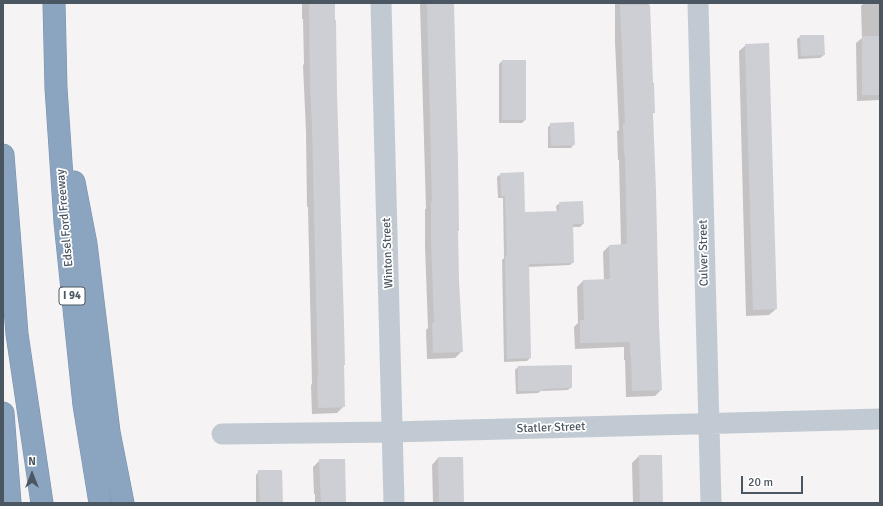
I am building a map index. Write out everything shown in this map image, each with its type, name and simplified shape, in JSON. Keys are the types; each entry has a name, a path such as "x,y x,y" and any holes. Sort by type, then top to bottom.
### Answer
{"highway":[{"name":"Edsel Ford Freeway","path":"54,3 56,88 65,222 84,405 100,503"},
{"path":"56,88 86,244 109,432 123,503"},
{"path":"3,155 17,334 42,503"},
{"path":"3,412 10,503"}],"street":[{"name":"Winton Street","path":"381,3 394,503"},
{"name":"Culver Street","path":"698,3 711,503"},
{"name":"Statler Street","path":"222,434 392,432 880,419"}],"building":[{"path":"309,3 335,3 345,407 318,408"},
{"path":"427,3 454,3 459,281 463,352 433,353 432,323 434,323 431,239 432,202"},
{"path":"620,5 650,5 655,113 653,113 662,390 632,391 630,342 580,343 580,320 584,320 583,280 610,279 609,245 627,244 623,124 625,124"},
{"path":"800,35 824,35 825,55 801,56"},
{"path":"862,36 880,36 880,95 862,95"},
{"path":"769,43 777,309 753,310 745,44"},
{"path":"502,60 526,60 526,120 502,120"},
{"path":"574,122 575,145 551,146 550,123"},
{"path":"524,172 525,212 559,211 559,202 583,201 584,224 573,224 574,263 529,264 531,358 507,359 505,256 507,256 505,196 501,196 500,173"},
{"path":"572,365 572,388 543,389 543,391 518,391 518,366"},
{"path":"639,455 662,455 663,503 640,503"},
{"path":"438,457 463,457 464,503 439,503"},
{"path":"319,459 345,459 346,503 321,503"},
{"path":"258,470 282,470 283,503 260,503"}]}
